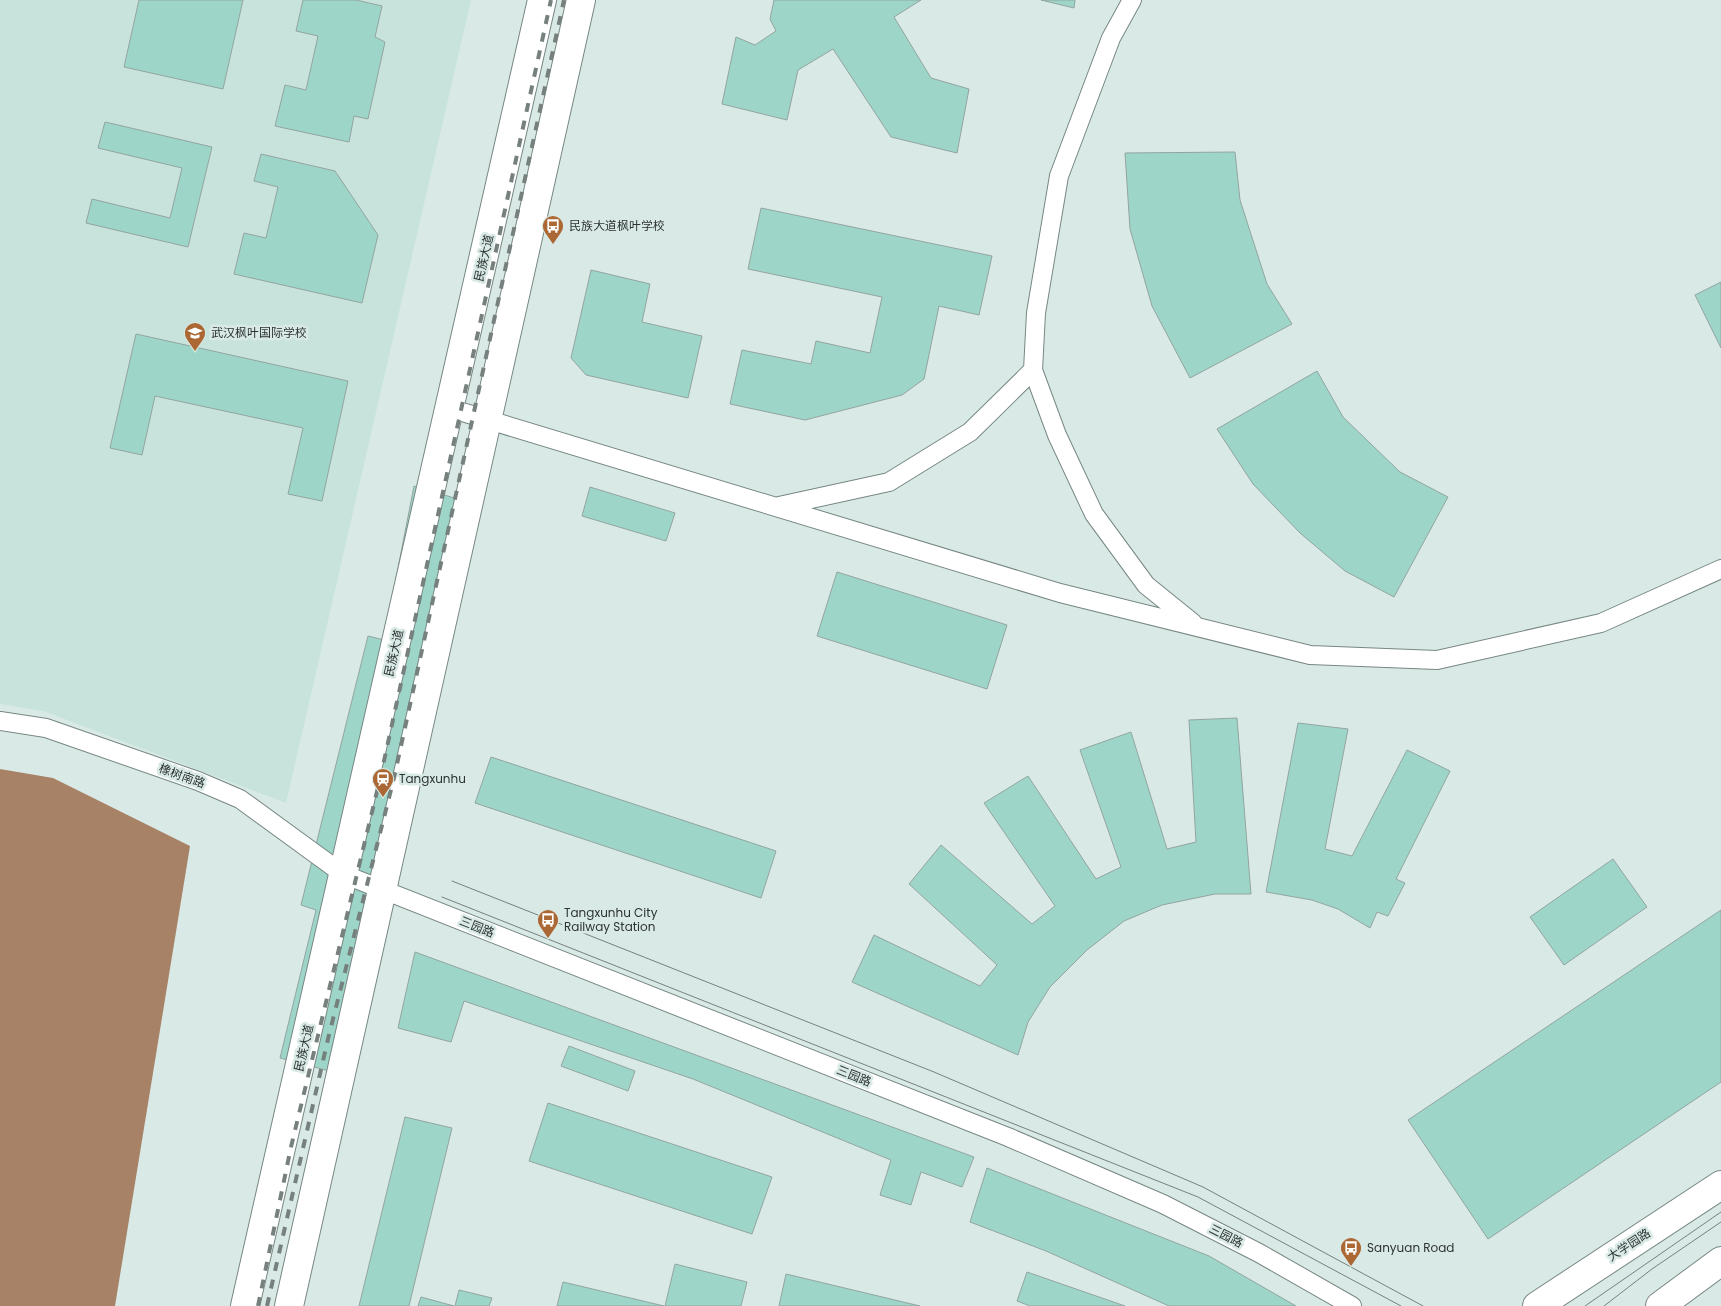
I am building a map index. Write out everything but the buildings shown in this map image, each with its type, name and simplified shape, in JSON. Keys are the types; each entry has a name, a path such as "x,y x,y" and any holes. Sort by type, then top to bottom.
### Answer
{"main road":[{"name":"民族大道","path":"245,1306 542,0"},
{"path":"289,1306 581,0"},
{"name":"大学园路","path":"1537,1306 1721,1185"},
{"path":"1660,1306 1721,1261"}],"street":[{"path":"1132,0 1111,38 1059,176 1036,313 1033,370 1057,435 1094,514 1146,585 1198,627"},
{"path":"776,507 888,482 970,432 1033,370"},
{"path":"450,408 1060,593 1310,655 1437,660 1601,623 1721,569"},
{"name":"橡树南路","path":"0,721 46,728 198,781 240,800 343,874"},
{"name":"三园路","path":"343,874 1008,1137 1163,1204 1259,1253 1352,1306"}],"shaded area":[{"name":"武汉枫叶国际学校","path":"0,0 471,0 286,803 43,711 0,704"},
{"path":"0,769 53,778 190,846 115,1306 0,1306"}],"tram line":[{"path":"452,881 934,1072 1203,1187 1423,1306"},
{"path":"442,897 1198,1197 1401,1306"},
{"path":"1585,1306 1721,1212"},
{"path":"1604,1306 1652,1269 1721,1222"}],"railway":[{"path":"258,1306 291,1147 380,779 551,0"},
{"path":"267,1306 328,1039 394,778 564,0"}],"place":[{"name":"民族大道枫叶学校","path":"553,245"},
{"name":"武汉枫叶国际学校","path":"195,352"},
{"name":"Tangxunhu","path":"383,798"},
{"name":"Tangxunhu City Railway Station","path":"548,939"},
{"name":"Sanyuan Road","path":"1351,1267"}]}
